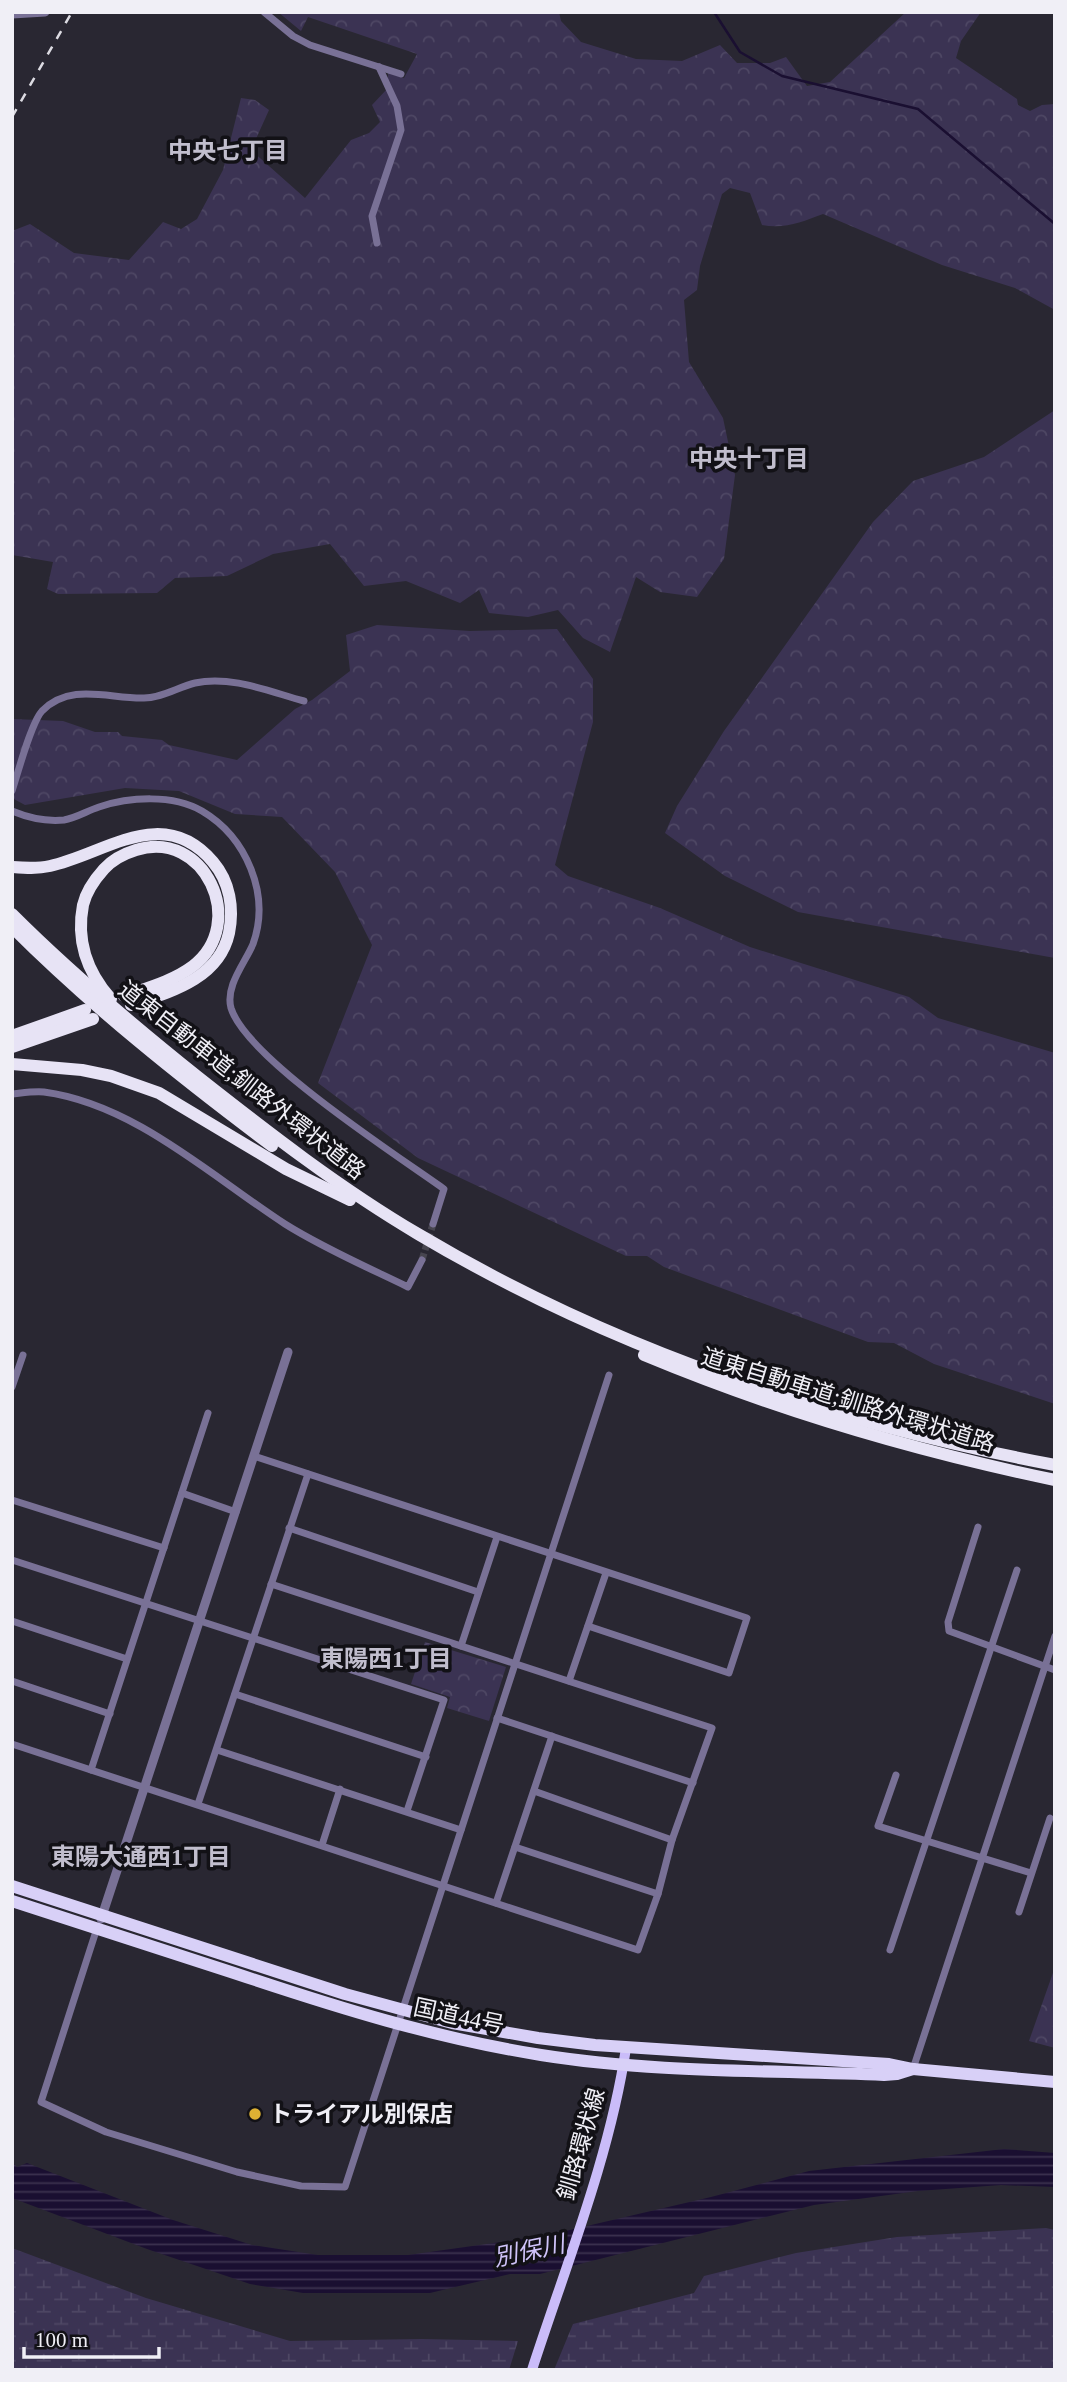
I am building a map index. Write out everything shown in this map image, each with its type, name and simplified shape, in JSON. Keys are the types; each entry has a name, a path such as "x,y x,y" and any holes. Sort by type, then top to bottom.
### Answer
{"highway":[{"path":"12,867 50,866 120,840 142,835 180,839 194,845 217,867 230,894 228,937 215,964 200,977 171,991 128,1001 192,967 204,956 217,933 219,908 204,870 192,859 176,851 158,847 142,848 118,857 100,873 83,902 80,937 91,970 100,987 145,1035"},
{"name":"道東自動車道;釧路外環状道路","path":"12,914 46,948 98,1012 145,1035 276,1138 353,1193 419,1235 558,1308 691,1365 776,1394 913,1434 1055,1465"},
{"name":"道東自動車道;釧路外環状道路","path":"12,927 98,1012 202,1093 350,1200 415,1242 486,1280 556,1315 689,1374 897,1442 1055,1480"},
{"path":"12,1036 98,1012"},
{"path":"12,1048 98,1012"},
{"path":"12,1064 82,1070 123,1080 159,1093 286,1169 350,1200"},
{"name":"国道44号","path":"12,1886 401,2010 452,2023 538,2038 626,2048 889,2064 913,2069 1055,2082"},
{"name":"国道44号","path":"12,1901 360,2015 542,2056 624,2063 884,2075 913,2069"}],"main road":[{"name":"釧路環状線","path":"531,2370 592,2186 626,2048"}],"street":[{"path":"12,14 45,12"},
{"path":"264,12 293,36 310,45 401,74"},
{"path":"377,243 372,216 401,130 397,106 379,67"},
{"path":"12,791 40,713 54,702 82,692 146,698 197,682 214,681 237,683 304,701"},
{"path":"12,811 30,818 66,820 123,800 150,798 200,810 223,827 240,847 253,872 258,896 258,919 253,943 231,989 230,1006 238,1022 252,1042 298,1082 444,1189 433,1224"},
{"path":"12,1094 42,1091 83,1101 129,1121 188,1157 287,1225 408,1287 422,1260"},
{"path":"288,1352 41,2102 106,2132 263,2178 301,2186 345,2187 609,1375"},
{"path":"12,1387 23,1356"},
{"path":"91,1770 208,1413"},
{"path":"254,1457 747,1618 729,1673 587,1626"},
{"path":"198,1804 308,1474"},
{"path":"182,1493 236,1512"},
{"path":"12,1500 164,1548"},
{"path":"978,1527 948,1622 949,1631 1055,1670"},
{"path":"289,1528 478,1592"},
{"path":"461,1646 496,1537"},
{"path":"12,1560 444,1700 407,1811"},
{"path":"890,1950 1017,1570"},
{"path":"569,1681 606,1573"},
{"path":"12,1744 638,1950 658,1894 672,1840 712,1728 271,1584"},
{"path":"12,1621 127,1659"},
{"path":"913,2069 1055,1636"},
{"path":"12,1681 110,1714"},
{"path":"235,1695 426,1757"},
{"path":"497,1718 693,1783"},
{"path":"496,1903 552,1736"},
{"path":"216,1750 461,1830"},
{"path":"896,1775 878,1826 1031,1873"},
{"path":"322,1845 340,1789"},
{"path":"534,1791 672,1840"},
{"path":"1018,1912 1050,1818"},
{"path":"514,1847 658,1894"}],"green space":[{"path":"278,12 559,12 561,21 581,42 636,59 682,61 720,45 737,63 770,63 786,57 807,86 830,82 906,12 981,12 961,41 956,58 1017,99 1018,105 1030,111 1042,105 1055,104 1055,310 1015,288 942,265 823,214 786,225 762,225 750,193 730,188 722,194 700,266 697,290 684,300 689,362 723,418 735,475 724,559 697,597 660,592 636,577 610,652 583,638 558,610 528,617 489,613 479,590 460,603 406,581 364,586 330,544 273,554 227,576 175,578 157,593 58,594 47,589 53,562 12,555 12,231 30,224 74,253 129,260 163,222 181,229 197,219 223,170 241,98 255,100 269,110 251,150 305,198 351,140 369,133 380,122 372,105 388,88 388,73 404,78 417,54 308,17 301,31"},
{"path":"1055,410 1055,958 798,912 725,876 665,833 677,806 724,731 873,522 913,481 984,457"},
{"path":"377,625 470,631 557,629 593,679 593,722 555,865 568,876 660,908 750,947 909,997 938,1018 1055,1053 1055,1404 934,1364 894,1343 868,1342 664,1267 647,1256 626,1256 418,1158 318,1083 372,945 335,872 282,817 235,814 179,791 125,788 25,805 12,798 12,719 63,721 95,732 118,732 122,736 162,740 169,745 237,760 295,709 312,700 350,671 346,635"},
{"path":"425,1642 506,1667 489,1721 447,1708 450,1697 411,1684"},
{"path":"1055,1967 1055,2048 1029,2041"},
{"path":"1046,2228 1055,2230 1055,2370 554,2370 573,2324 694,2293 704,2276 796,2253 897,2237"},
{"path":"12,2248 146,2298 290,2341 518,2341 509,2370 12,2370"}],"water":[{"name":"別保川","path":"1004,2149 1055,2153 1055,2187 1001,2185 918,2191 814,2205 540,2274 510,2274 430,2293 303,2293 250,2284 12,2198 12,2162 17,2167 27,2163 173,2220 252,2245 318,2255 408,2255 544,2236 809,2171"}],"waterway":[{"path":"714,12 740,52 782,76 918,109 1055,224"}],"tunnel":[{"path":"422,1260 433,1224"}],"railway":[{"path":"12,117 72,12"}],"place":[{"name":"トライアル別保店","path":"255,2114"}],"district":[{"name":"中央七丁目","path":"228,151"},
{"name":"中央十丁目","path":"749,459"},
{"name":"東陽西1丁目","path":"386,1659"},
{"name":"東陽大通西1丁目","path":"141,1857"}]}
